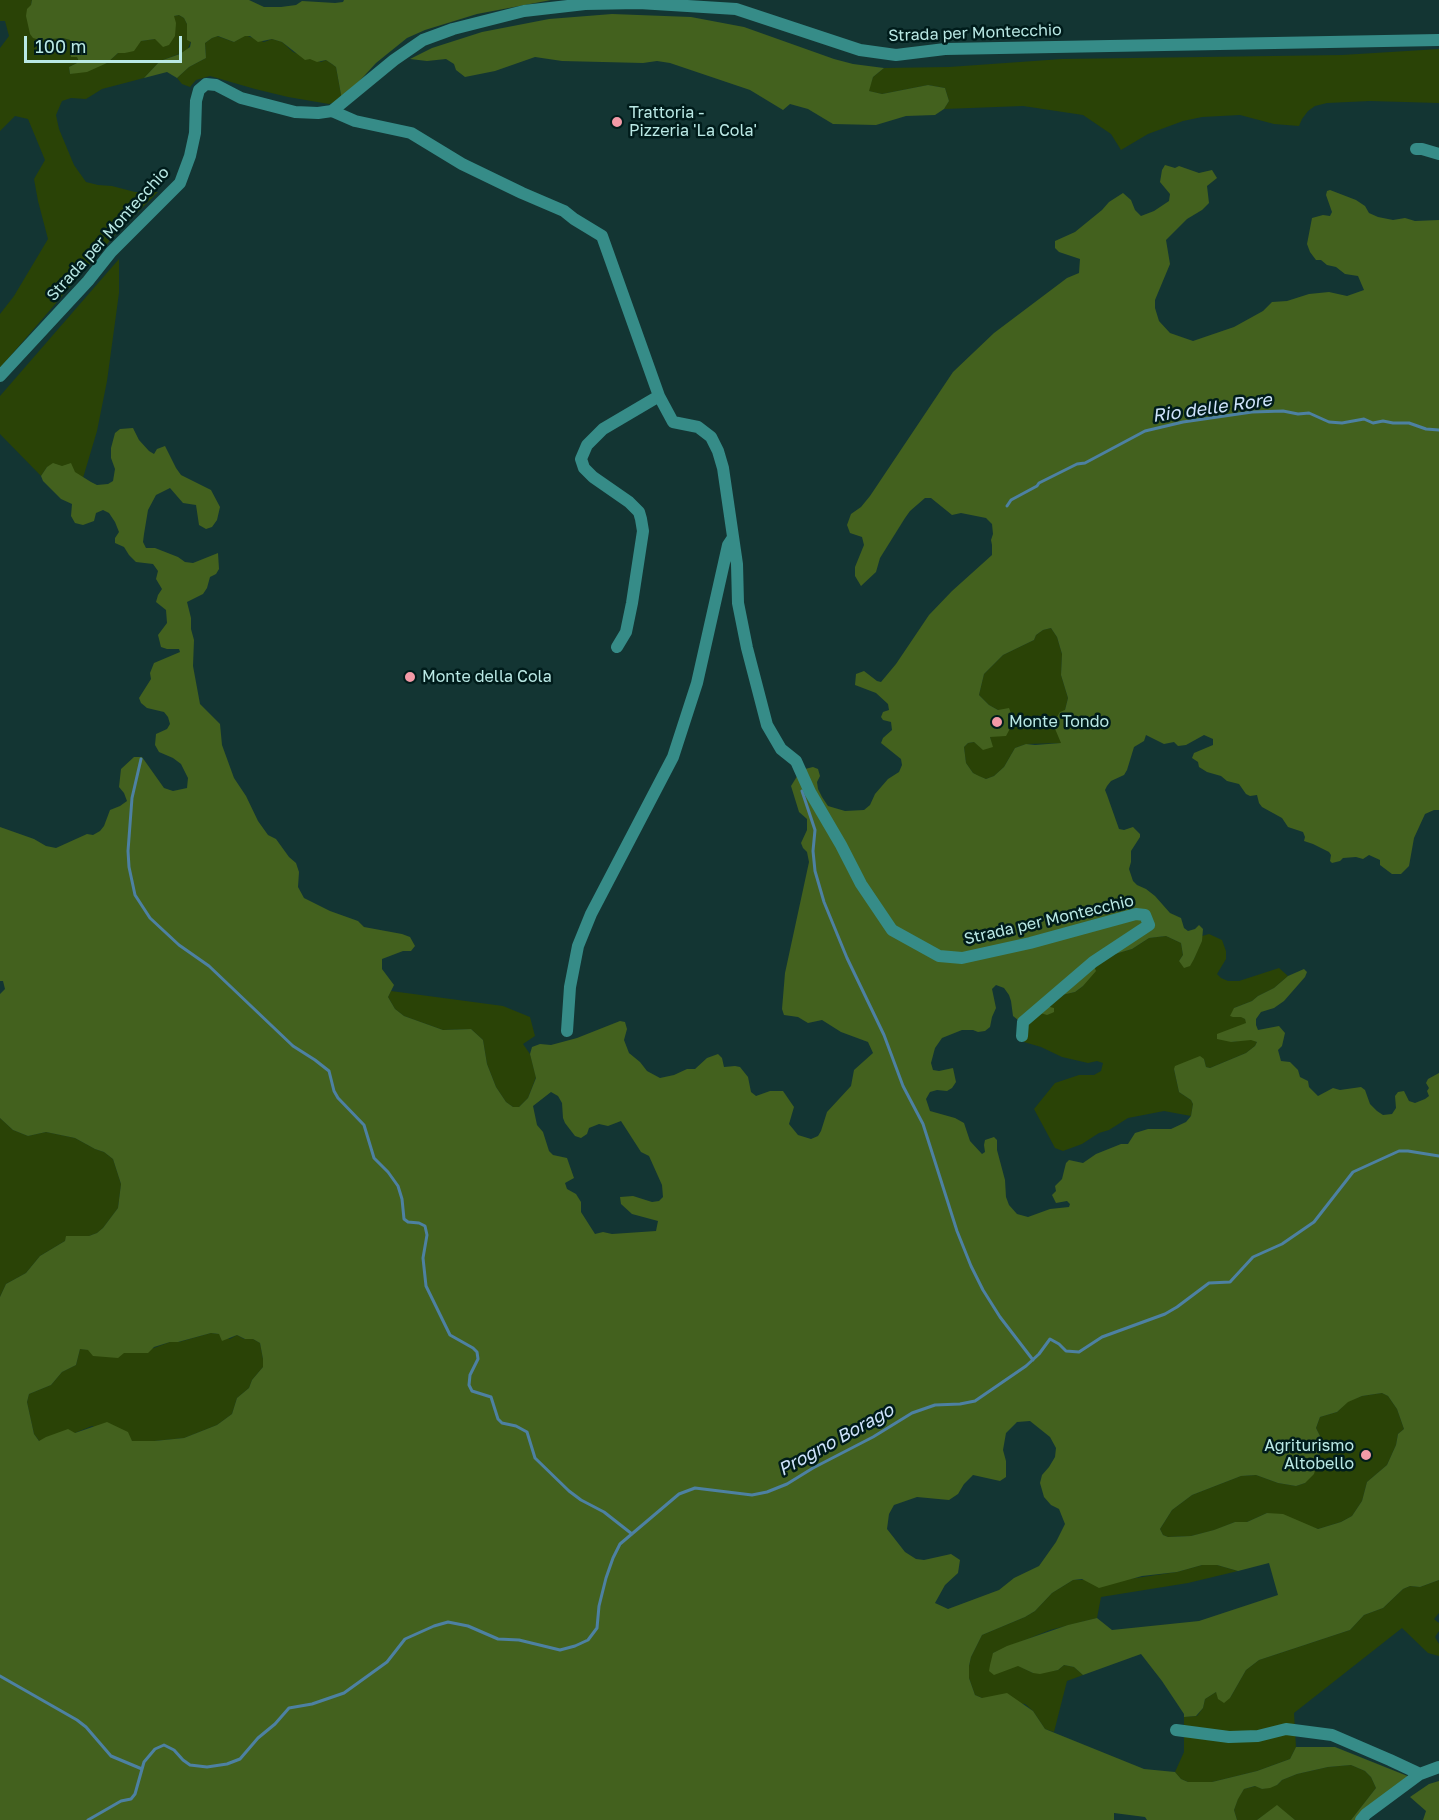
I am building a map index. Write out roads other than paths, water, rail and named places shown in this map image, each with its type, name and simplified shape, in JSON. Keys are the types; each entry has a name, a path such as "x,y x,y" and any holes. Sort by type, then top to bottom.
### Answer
{"street":[{"name":"Strada per Montecchio","path":"0,376 88,281 111,252 180,183 190,156 195,133 196,101 199,90 206,84 216,85 241,98 295,112 332,111 394,60 423,40 453,29 524,11 585,4 639,3 736,9 860,50 896,56 945,49 1439,40"},
{"name":"Strada per Montecchio","path":"332,111 355,122 411,132 462,164 564,211 602,236 659,396 673,422 698,427 711,437 718,451 723,468 733,538 738,603 767,725 781,749 796,760 810,792 842,845 861,884 892,930 939,956 962,958 1030,943 1136,914 1145,915 1149,925 1093,962 1023,1022 1022,1036"},
{"path":"1416,149 1422,148 1439,154"},
{"path":"617,647 626,632 630,613 642,519 639,512 629,502 593,477 584,468 581,459 587,445 603,429 659,396"},
{"name":"Strada per Montecchio","path":"567,1031 570,987 578,946 591,914 673,757 697,683 728,545 733,538"},
{"path":"1176,1730 1229,1737 1258,1737 1286,1729 1332,1735 1420,1774"},
{"path":"1361,1820 1420,1774 1439,1767"}],"waterway":[{"name":"Rio delle Rore","path":"1007,506 1011,500 1039,483 1077,464 1085,463 1145,431 1183,422 1252,412 1283,411 1298,414 1309,413 1329,422 1342,423 1364,419 1373,423 1383,421 1409,423 1426,429 1439,430"},
{"path":"141,759 132,798 128,851 135,895 150,918 179,945 209,966 293,1046 329,1071 338,1098 364,1125 374,1158 398,1186 404,1219 425,1226 427,1235 423,1258 426,1286 450,1335 477,1352 478,1359 470,1375 469,1385 472,1391 491,1397 498,1419 502,1423 516,1426 527,1432 535,1458 569,1491 604,1512 632,1534"},
{"path":"802,791 815,830 813,851 815,871 824,902 847,958 884,1035 903,1086 923,1124 957,1231 971,1266 1000,1317 1033,1360"},
{"name":"Progno Borago","path":"88,1820 121,1801 131,1799 135,1794 144,1762 155,1749 164,1745 174,1750 190,1765 207,1767 240,1759 289,1708 312,1704 344,1693 387,1662 405,1639 434,1626 448,1622 468,1626 498,1639 519,1640 560,1650 588,1640 597,1628 599,1606 606,1578 620,1544 679,1494 695,1488 752,1495 767,1492 787,1484 912,1413 935,1405 975,1401 1026,1366 1050,1339 1066,1351 1079,1352 1102,1337 1165,1314 1209,1283 1230,1282 1253,1257 1282,1244 1314,1222 1353,1172 1399,1151 1439,1156"},
{"path":"0,1676 77,1720 111,1756 142,1769"}],"place":[{"name":"Trattoria - Pizzeria 'La Cola'","path":"617,122"},
{"name":"Monte della Cola","path":"410,677"},
{"name":"Monte Tondo","path":"997,722"},
{"name":"Agriturismo Altobello","path":"1366,1455"}]}
